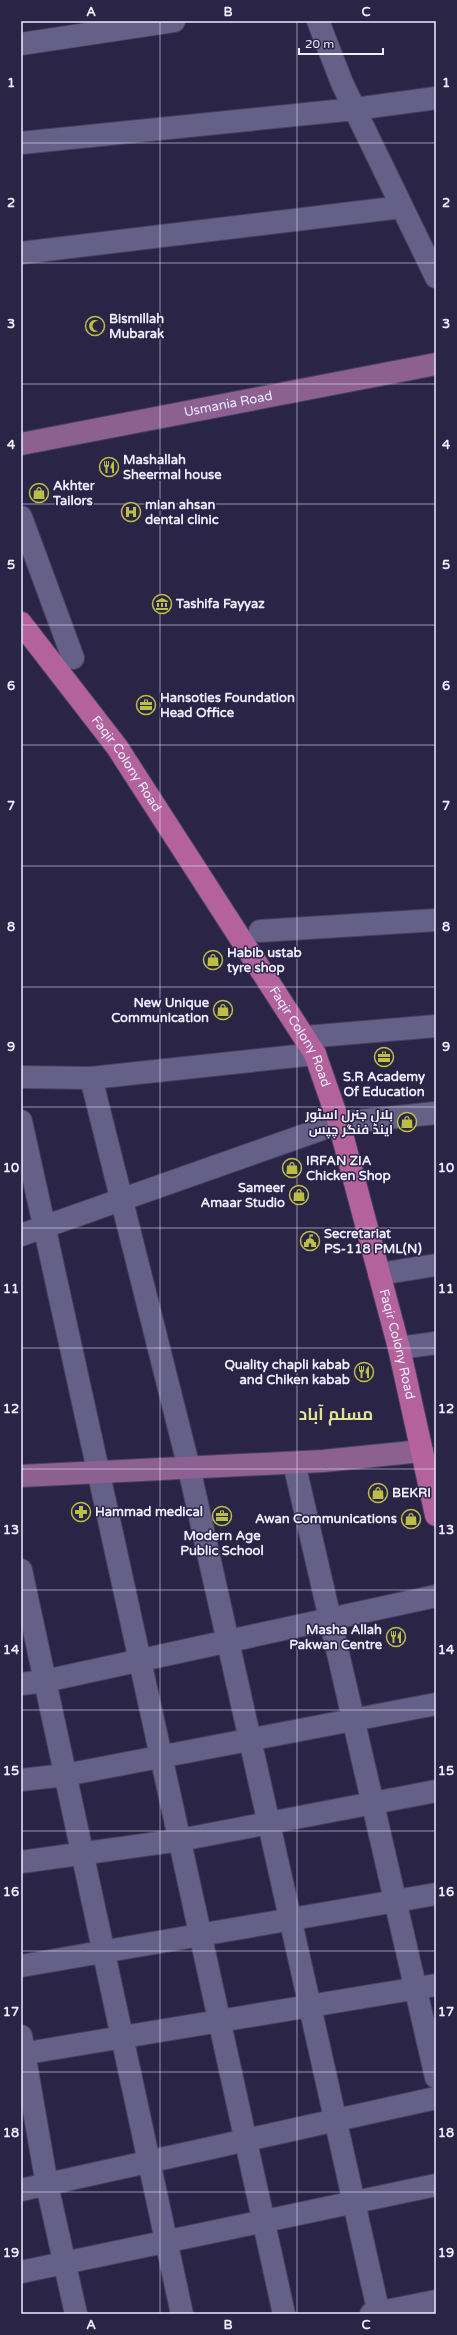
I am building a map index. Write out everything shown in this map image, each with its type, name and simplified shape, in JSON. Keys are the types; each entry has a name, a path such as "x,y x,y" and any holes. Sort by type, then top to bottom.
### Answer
{"main road":[{"name":"Usmania Road","path":"21,444 436,364"},
{"name":"Faqir Colony Road","path":"25,635 117,747 310,1046 339,1123 399,1348 436,1515"},
{"path":"21,1476 294,1463 422,1451"}],"street":[{"path":"21,44 174,21"},
{"path":"318,21 342,83 402,206 428,243 436,277"},
{"path":"21,143 355,109 436,98"},
{"path":"21,253 402,206"},
{"path":"21,517 73,658"},
{"path":"260,931 436,920"},
{"path":"21,1078 91,1078 436,1026"},
{"path":"91,1078 189,1468 311,2006 354,2202 376,2313 436,2301"},
{"path":"21,1235 339,1123 436,1112"},
{"path":"21,1121 284,2314"},
{"path":"379,1274 436,1265"},
{"path":"399,1348 436,1343"},
{"path":"294,1463 395,1901 426,1987 436,2077"},
{"path":"21,1570 65,1775 84,1853 182,2314"},
{"path":"21,1684 45,1682 436,1596"},
{"path":"21,1780 65,1775 436,1704"},
{"path":"21,1862 180,1840 436,1791"},
{"path":"21,1966 436,1894"},
{"path":"76,2314 47,2185 22,2048 123,2037 426,1987"},
{"path":"21,2190 436,2098"},
{"path":"21,2272 436,2185"}],"place":[{"name":"Bismillah Mubarak","path":"95,326"},
{"name":"Mashallah Sheermal house","path":"109,467"},
{"name":"Akhter Tailors","path":"39,493"},
{"name":"mian ahsan dental clinic","path":"131,512"},
{"name":"Tashifa Fayyaz","path":"162,604"},
{"name":"Hansoties Foundation Head Office","path":"146,705"},
{"name":"Habib ustab tyre shop","path":"213,960"},
{"name":"New Unique Communication","path":"223,1010"},
{"name":"S.R Academy Of Education","path":"384,1057"},
{"name":"بلال جنرل اسٹور اینڈ فنگر چپس","path":"407,1122"},
{"name":"IRFAN ZIA Chicken Shop","path":"292,1168"},
{"name":"Sameer Amaar Studio","path":"299,1195"},
{"name":"Secretariat PS-118 PML(N)","path":"310,1241"},
{"name":"Quality chapli kabab and Chiken kabab","path":"364,1372"},
{"name":"BEKRI","path":"378,1493"},
{"name":"Hammad medical","path":"81,1512"},
{"name":"Modern Age Public School","path":"222,1516"},
{"name":"Awan Communications","path":"411,1519"},
{"name":"Masha Allah Pakwan Centre","path":"396,1637"}],"district":[{"name":"مسلم آباد","path":"336,1414"}]}
